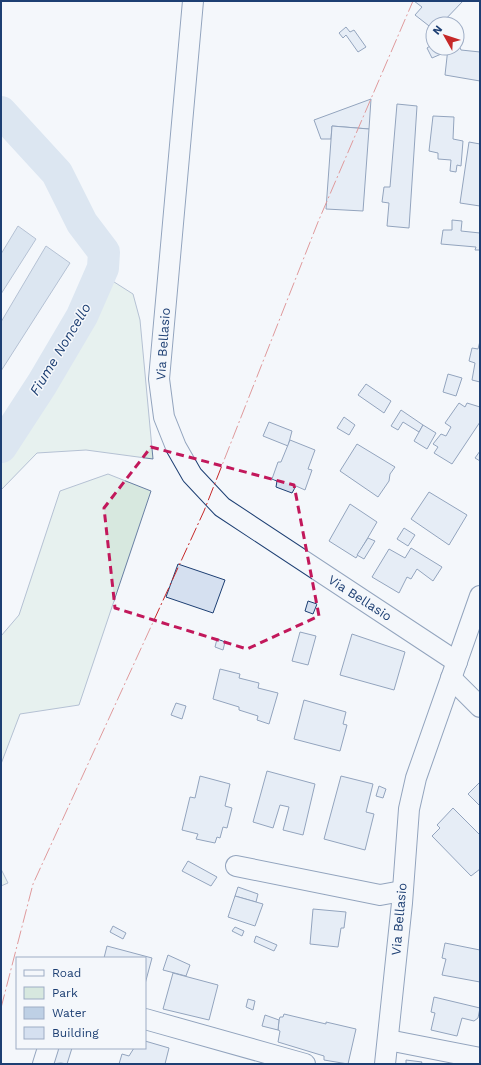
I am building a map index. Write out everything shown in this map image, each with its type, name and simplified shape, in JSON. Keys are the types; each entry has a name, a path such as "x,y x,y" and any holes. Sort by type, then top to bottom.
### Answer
{"street":[{"name":"Via Bellasio","path":"193,1 159,379 164,417 176,447 192,475 222,507 454,670"},
{"name":"Via Bellasio","path":"385,1064 409,809 416,778 480,596"},
{"path":"454,670 480,707"},
{"path":"236,866 380,895 402,891"},
{"path":"146,1019 305,1064"},
{"path":"388,1040 480,1058"},
{"path":"43,1064 48,1049"}],"highlighted area":[{"path":"151,447 294,485 319,616 247,649 115,608 104,508"}],"green space":[{"path":"111,280 133,294 140,320 153,459 86,450 37,453 1,490 1,447 42,384 82,316 95,288"},
{"path":"108,474 151,491 79,705 20,714 1,764 1,636 19,615 60,491"},
{"path":"1,869 8,883 1,886"}],"water":[{"path":"18,226 36,239 1,294 1,254"},
{"path":"46,246 70,263 1,371 1,322"}],"building":[{"path":"414,1 463,1 449,16 425,16 425,23 415,15 422,7"},
{"path":"346,27 350,32 354,30 366,47 358,52 346,35 343,38 339,33"},
{"path":"465,50 480,52 480,81 445,75 447,56 465,56"},
{"path":"371,99 369,129 332,126 331,139 321,139 314,120"},
{"path":"397,104 417,106 409,228 387,226 389,203 382,202 384,187 390,187"},
{"path":"433,116 454,117 453,139 463,141 461,166 457,165 456,172 450,171 451,160 438,159 438,153 429,151"},
{"path":"332,126 369,129 363,211 326,209"},
{"path":"469,142 480,144 480,206 460,203"},
{"path":"452,220 462,221 461,231 480,233 480,250 475,250 476,247 441,244 443,230 452,230"},
{"path":"480,341 480,382 472,380 475,363 469,361 472,348 478,349"},
{"path":"448,374 462,378 456,396 443,392"},
{"path":"366,384 391,401 384,413 358,395"},
{"path":"459,403 465,407 467,403 480,407 480,422 452,464 434,453 438,447 433,444 441,434 446,436 451,427 445,423"},
{"path":"401,410 423,425 419,432 403,422 398,430 391,426"},
{"path":"344,417 355,425 349,435 337,428"},
{"path":"269,422 292,431 288,446 263,436"},
{"path":"423,425 436,433 427,449 414,441"},
{"path":"290,440 315,450 308,469 312,470 305,490 296,486 292,493 276,487 277,481 272,479 278,462 281,462"},
{"path":"357,444 395,467 390,474 389,481 378,497 340,471"},
{"path":"480,451 480,461 475,458"},
{"path":"429,492 467,515 449,545 411,519"},
{"path":"350,504 377,522 356,558 329,541"},
{"path":"404,528 415,535 408,546 397,539"},
{"path":"368,538 375,541 364,559 357,555"},
{"path":"411,548 442,567 433,581 417,569 411,579 407,577 399,593 372,577 389,549 405,558"},
{"path":"178,564 225,580 213,613 166,597"},
{"path":"308,601 317,604 313,614 305,611"},
{"path":"300,632 316,636 308,665 292,661"},
{"path":"352,634 405,652 394,690 340,675"},
{"path":"217,639 225,642 223,650 215,647"},
{"path":"220,669 240,674 239,678 259,683 258,688 278,693 269,724 257,720 258,716 239,710 239,707 213,699"},
{"path":"304,700 346,712 343,724 347,725 340,751 294,739"},
{"path":"176,703 186,706 182,719 171,715"},
{"path":"267,771 315,784 303,835 283,830 289,807 280,805 273,828 253,822"},
{"path":"200,776 230,784 225,806 232,808 227,828 223,827 220,838 217,837 215,843 196,839 198,834 182,830 190,797 195,798"},
{"path":"341,776 373,784 366,812 374,814 365,850 324,839"},
{"path":"480,782 480,806 468,794"},
{"path":"379,786 386,789 383,798 376,796"},
{"path":"453,808 480,835 480,869 471,876 432,836 440,828 437,825"},
{"path":"188,861 217,877 211,886 182,871"},
{"path":"238,887 258,894 256,902 235,896"},
{"path":"235,896 263,904 255,926 228,917"},
{"path":"313,909 346,912 344,928 341,928 338,947 310,944"},
{"path":"113,926 126,933 123,939 110,932"},
{"path":"235,927 244,931 242,936 232,931"},
{"path":"256,936 277,945 274,951 254,942"},
{"path":"445,943 480,950 480,982 442,975 446,959 442,958"},
{"path":"107,946 152,958 146,980 146,957 104,957"},
{"path":"168,955 190,965 186,976 163,970"},
{"path":"173,973 218,985 209,1020 163,1009"},
{"path":"434,997 480,1008 478,1018 474,1021 462,1018 457,1036 431,1030 435,1013 431,1012"},
{"path":"248,999 255,1001 253,1010 246,1007"},
{"path":"284,1014 326,1024 326,1022 356,1029 348,1064 324,1060 324,1056 278,1042 280,1031 278,1030 279,1020"},
{"path":"265,1015 279,1020 278,1030 262,1026"},
{"path":"146,1041 169,1048 165,1064 119,1064 122,1054 129,1056 133,1049 146,1049"},
{"path":"55,1049 72,1049 67,1064 51,1064"},
{"path":"406,1060 422,1062 421,1064 406,1064"}],"waterway":[{"name":"Fiume Noncello","path":"1,112 57,173 82,223 104,252 103,268 82,316 42,384 1,447"}],"power":[{"path":"1,1008 33,884 204,511 318,222 413,1"}]}
